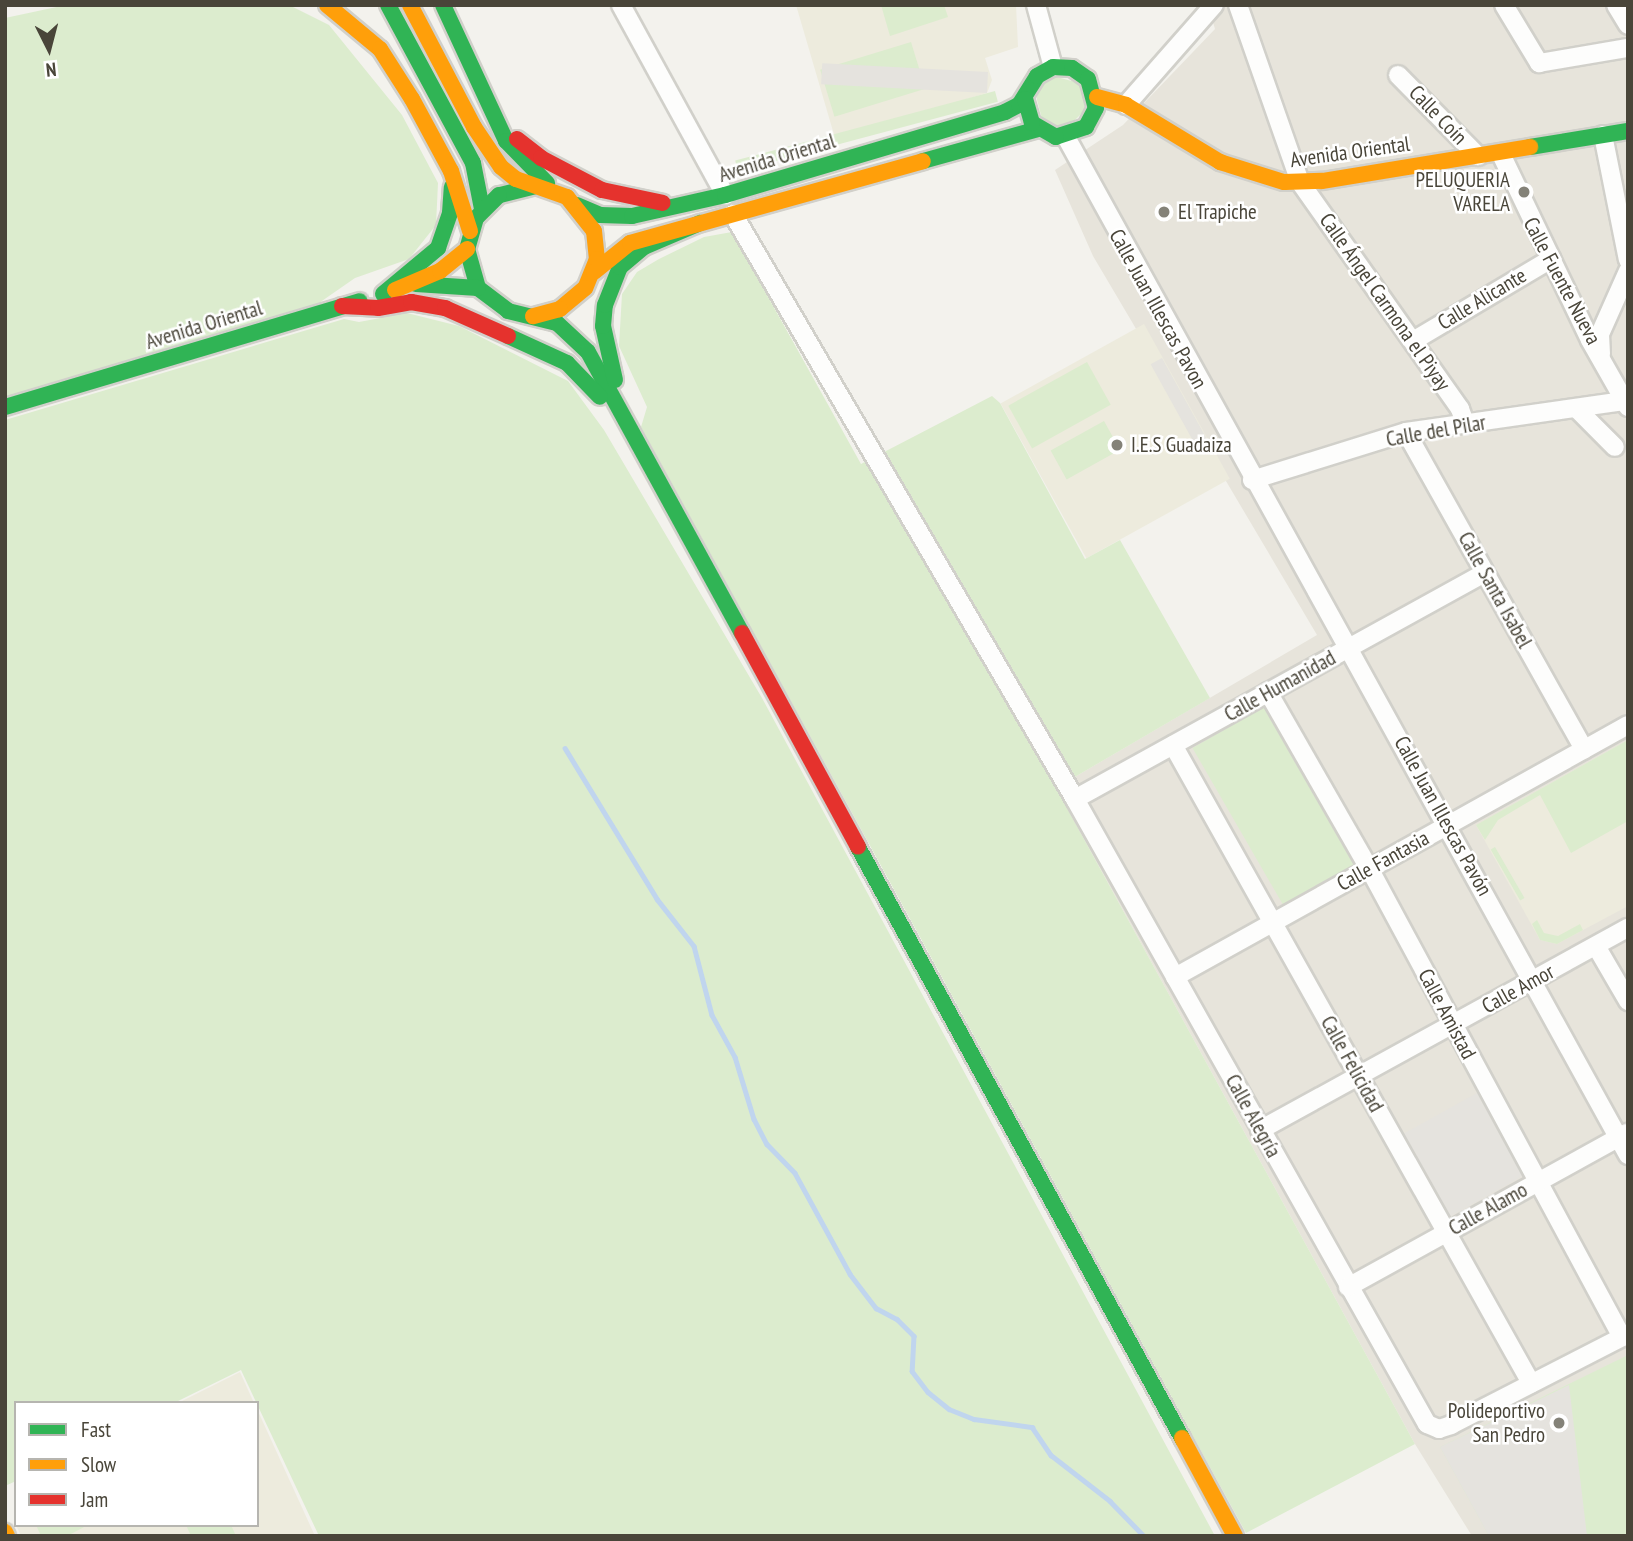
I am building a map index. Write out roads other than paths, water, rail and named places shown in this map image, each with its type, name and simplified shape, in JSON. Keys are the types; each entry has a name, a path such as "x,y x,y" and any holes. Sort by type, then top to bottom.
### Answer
{"main road":[{"path":"327,5 380,49 451,172 470,231"},
{"path":"388,5 472,163 482,209"},
{"path":"410,5 489,152 516,179 556,191"},
{"path":"443,5 482,95 506,141 556,191 577,205 594,231 594,272"},
{"path":"588,352 581,317 585,288 594,272 630,243 1038,129 1066,137 1093,118 1097,97 1081,72 1053,67"},
{"name":"Avenida Oriental","path":"577,205 617,217 725,195 1005,112 1025,99 1031,82 1053,67"},
{"path":"482,95 515,137 541,158 621,197 681,206"},
{"name":"Avenida Oriental","path":"1097,97 1126,105 1220,162 1262,178 1300,182 1501,153 1628,131"},
{"path":"1025,99 1028,116 1038,129"},
{"path":"383,294 438,248 450,213 451,172"},
{"path":"536,187 499,195 482,209 470,231 467,249 478,288 508,311 562,326 588,352 1235,1536"},
{"path":"624,418 604,342 605,305 611,285 620,267 644,247 700,223"},
{"name":"Avenida Oriental","path":"5,407 416,284 467,249"},
{"name":"Avenida Oriental","path":"416,284 478,288"},
{"path":"531,316 559,309 585,288"},
{"path":"342,306 378,308 411,302 445,308 567,363 624,418"}],"street":[{"path":"621,5 725,195"},
{"path":"1036,5 1053,67"},
{"path":"1126,105 1214,5"},
{"name":"Calle Ángel Carmona el Piyay","path":"1238,5 1300,182 1460,409 1465,423"},
{"path":"1504,5 1536,59 1546,64 1628,48"},
{"name":"Calle Coín","path":"1398,75 1478,156"},
{"path":"1603,135 1628,260"},
{"name":"Calle Juan Illescas Pavon","path":"1066,137 1252,480"},
{"name":"Calle Fuente Nueva","path":"1501,153 1551,259 1626,404"},
{"name":"Calle Alegría","path":"733,214 1075,799 1424,1420 1435,1429 1531,1383"},
{"name":"Calle Alicante","path":"1413,341 1551,259"},
{"path":"1601,354 1600,334 1628,271"},
{"name":"Calle del Pilar","path":"1252,480 1406,432 1626,404"},
{"path":"1578,410 1615,447"},
{"name":"Calle Santa Isabel","path":"1406,432 1584,749"},
{"name":"Calle Juan Illescas Pavón","path":"1252,480 1350,647 1532,981 1623,1135 1628,1155"},
{"name":"Calle Humanidad","path":"1075,799 1485,573"},
{"name":"Calle Amistad","path":"1268,692 1369,868 1625,1336"},
{"name":"Calle Fantasia","path":"1175,977 1628,726"},
{"name":"Calle Felicidad","path":"1173,745 1275,921 1445,1233 1531,1383"},
{"name":"Calle Amor","path":"1260,1130 1628,928"},
{"path":"1596,946 1628,1001"},
{"name":"Calle Alamo","path":"1348,1287 1623,1135"},
{"path":"1531,1383 1625,1336"}],"waterway":[{"path":"565,748 657,899 694,946 712,1015 735,1057 754,1119 767,1144 795,1173 850,1274 876,1308 897,1319 914,1336 912,1371 928,1392 949,1409 974,1419 1032,1427 1051,1455 1110,1501 1144,1536"}],"place":[{"name":"PELUQUERIA VARELA","path":"1524,192"},
{"name":"El Trapiche","path":"1164,212"},
{"name":"I.E.S Guadaiza","path":"1117,445"},
{"name":"Polideportivo San Pedro","path":"1559,1423"}]}
